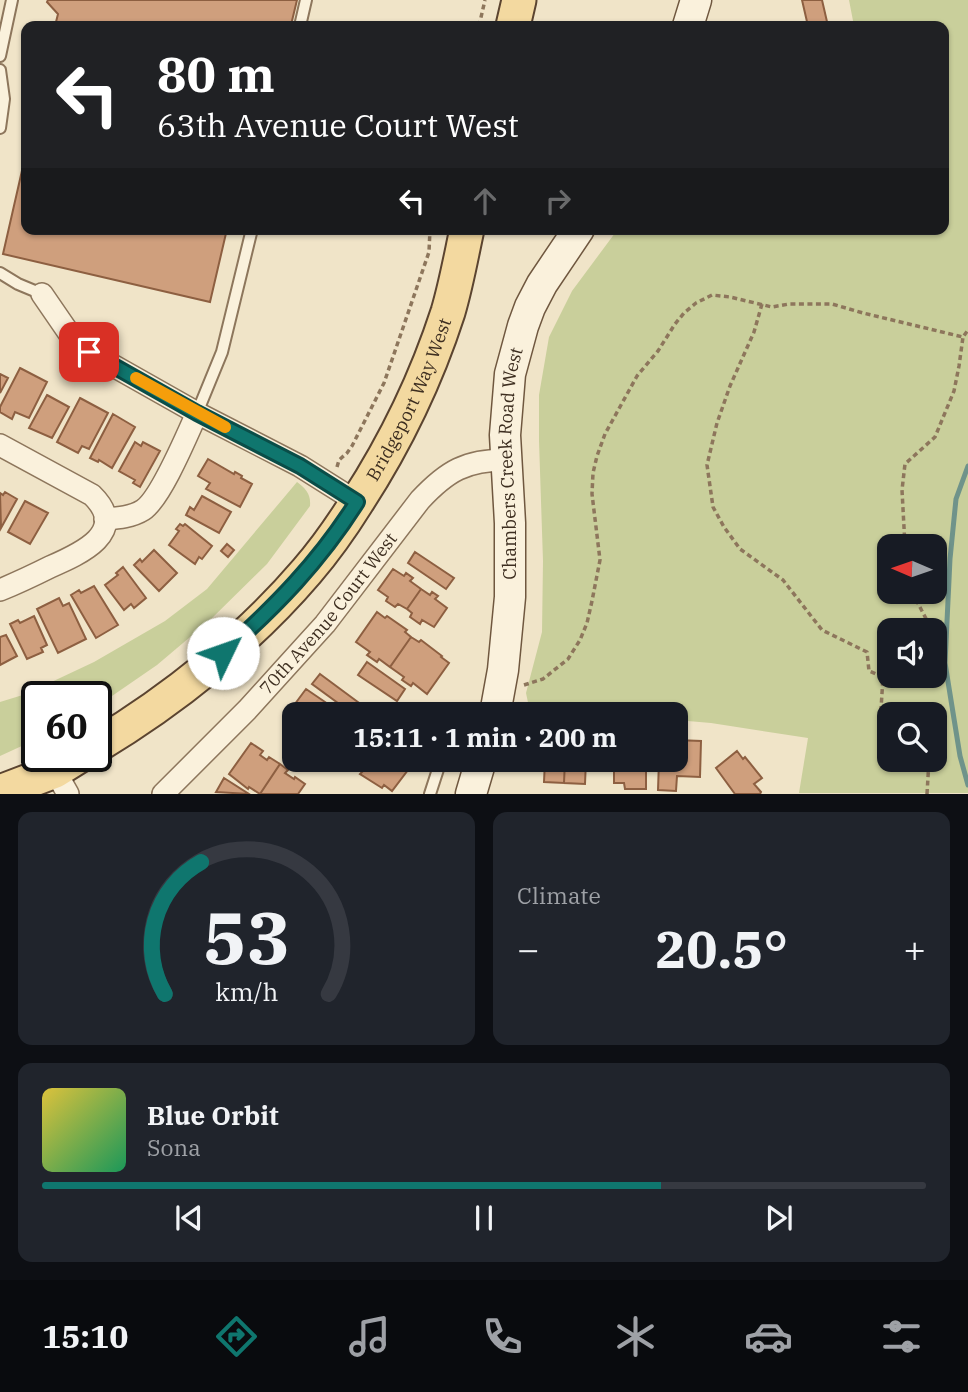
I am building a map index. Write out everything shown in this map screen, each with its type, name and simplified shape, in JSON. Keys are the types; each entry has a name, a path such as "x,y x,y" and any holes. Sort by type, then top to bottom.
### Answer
{"main road":[{"path":"514,21 519,0"},
{"name":"Bridgeport Way West","path":"112,736 204,671 262,618 307,571 337,532 382,463 420,388 449,309 466,235"},
{"path":"0,792 68,773"}],"street":[{"path":"690,21 696,0"},
{"name":"Chambers Creek Road West","path":"497,702 510,597 510,523 505,435 510,374 530,307 575,235"},
{"path":"42,293 75,342 89,352 197,413 300,466 357,502"},
{"path":"105,519 129,516 149,505 161,487 197,413"},
{"path":"0,445 92,495 102,507 105,519 103,531 86,550 0,590"},
{"name":"70th Avenue Court West","path":"163,793 247,710 325,624 431,488 458,468 485,460 506,460"},
{"path":"471,793 477,772"}],"lane":[{"path":"0,56 12,0"},
{"path":"301,21 306,0"},
{"path":"0,70 4,99 0,128"},
{"path":"197,413 222,352 251,235"},
{"path":"0,273 18,284 42,293"},
{"path":"430,793 437,772"}],"path":[{"path":"480,21 485,0"},
{"name":"Bridgeport Way West","path":"337,467 339,460 352,446 384,383 429,252 430,235"},
{"path":"501,702 542,680 568,659 580,640 587,623 600,560 592,494 593,473 605,434 638,376 680,318 696,303 712,295 772,307 789,304 832,304 963,337"},
{"path":"762,304 754,332 717,423 707,465 713,507 740,550 783,580 822,630 867,652 869,671 883,677 881,702"},
{"path":"904,534 902,491 905,464 935,437 954,391 963,337 968,330"},
{"path":"927,793 928,772"}],"green space":[{"path":"849,0 968,0 968,793 799,793 808,738 688,721 688,702 528,702 526,693 542,632 539,395 549,337 572,291 614,235 949,235 949,21 853,21"},
{"path":"297,482 303,487 310,498 310,506 267,564 209,621 157,665 112,696 112,681 54,681 94,662 165,621 207,589"},
{"path":"21,696 21,746 0,756 0,702"}],"building":[{"path":"297,0 292,21 56,21 58,14 47,2"},
{"path":"802,0 822,0 827,21 807,21"},
{"path":"21,175 21,235 226,235 210,302 3,254"},
{"path":"20,368 47,382 29,418 15,412 12,419 0,412 0,407"},
{"path":"0,374 8,378 0,393"},
{"path":"47,395 69,407 52,438 29,428"},
{"path":"80,398 108,413 89,449 82,446 78,453 57,442"},
{"path":"113,414 135,427 112,468 90,458"},
{"path":"135,442 141,446 143,442 160,451 140,487 133,483 135,480 119,471"},
{"path":"208,459 252,484 240,507 206,489 210,483 198,476"},
{"path":"5,492 17,499 1,528 0,493 3,495"},
{"path":"202,496 231,512 219,533 186,515 190,507 194,510"},
{"path":"25,501 48,513 30,544 8,532"},
{"path":"180,524 185,524 212,546 195,564 169,545 179,531 176,529"},
{"path":"227,544 234,550 228,557 221,551"},
{"path":"154,550 177,573 159,591 134,565 140,559 142,562"},
{"path":"415,552 454,578 446,589 408,563"},
{"path":"123,567 146,598 134,608 131,604 124,610 105,585 118,575 116,573"},
{"path":"393,569 413,578 410,581 421,589 407,609 398,604 395,607 386,601 388,597 378,590"},
{"path":"94,586 118,625 96,638 71,595"},
{"path":"421,589 430,595 432,592 438,596 435,599 447,608 434,627 422,620 420,624 410,617 412,613 407,609"},
{"path":"59,598 63,606 69,603 86,639 58,653 37,609"},
{"path":"377,612 407,630 405,632 411,637 390,667 367,655 370,652 356,642"},
{"path":"34,616 47,645 41,648 43,652 27,659 10,624 18,620 20,623"},
{"path":"6,635 17,656 0,665 0,637"},
{"path":"411,637 419,642 421,640 449,663 427,694 413,683 411,686 402,680 404,677 390,667"},
{"path":"367,662 405,689 397,701 358,675"},
{"path":"320,674 358,702 337,702 312,684"},
{"path":"306,689 325,702 296,702"},
{"path":"688,740 701,741 700,777 677,776 676,791 658,790 659,772 688,772"},
{"path":"251,743 263,751 260,755 280,764 260,794 249,787 248,789 229,774"},
{"path":"737,751 762,778 754,784 760,794 735,794 716,768"},
{"path":"280,764 282,772 305,784 298,794 260,794"},
{"path":"362,772 406,772 392,791 360,774"},
{"path":"544,772 564,772 564,783 544,782"},
{"path":"564,772 586,772 585,784 564,783"},
{"path":"614,772 646,772 646,789 625,789 624,783 614,783"},
{"path":"224,778 249,794 216,792"}],"waterway":[{"path":"968,466 956,499 945,663 960,756 968,785"}],"slow traffic":[{"path":"136,378 225,427"}],"route":[{"path":"89,352 197,413 300,466 357,502 307,571 262,618 223,653"}]}
